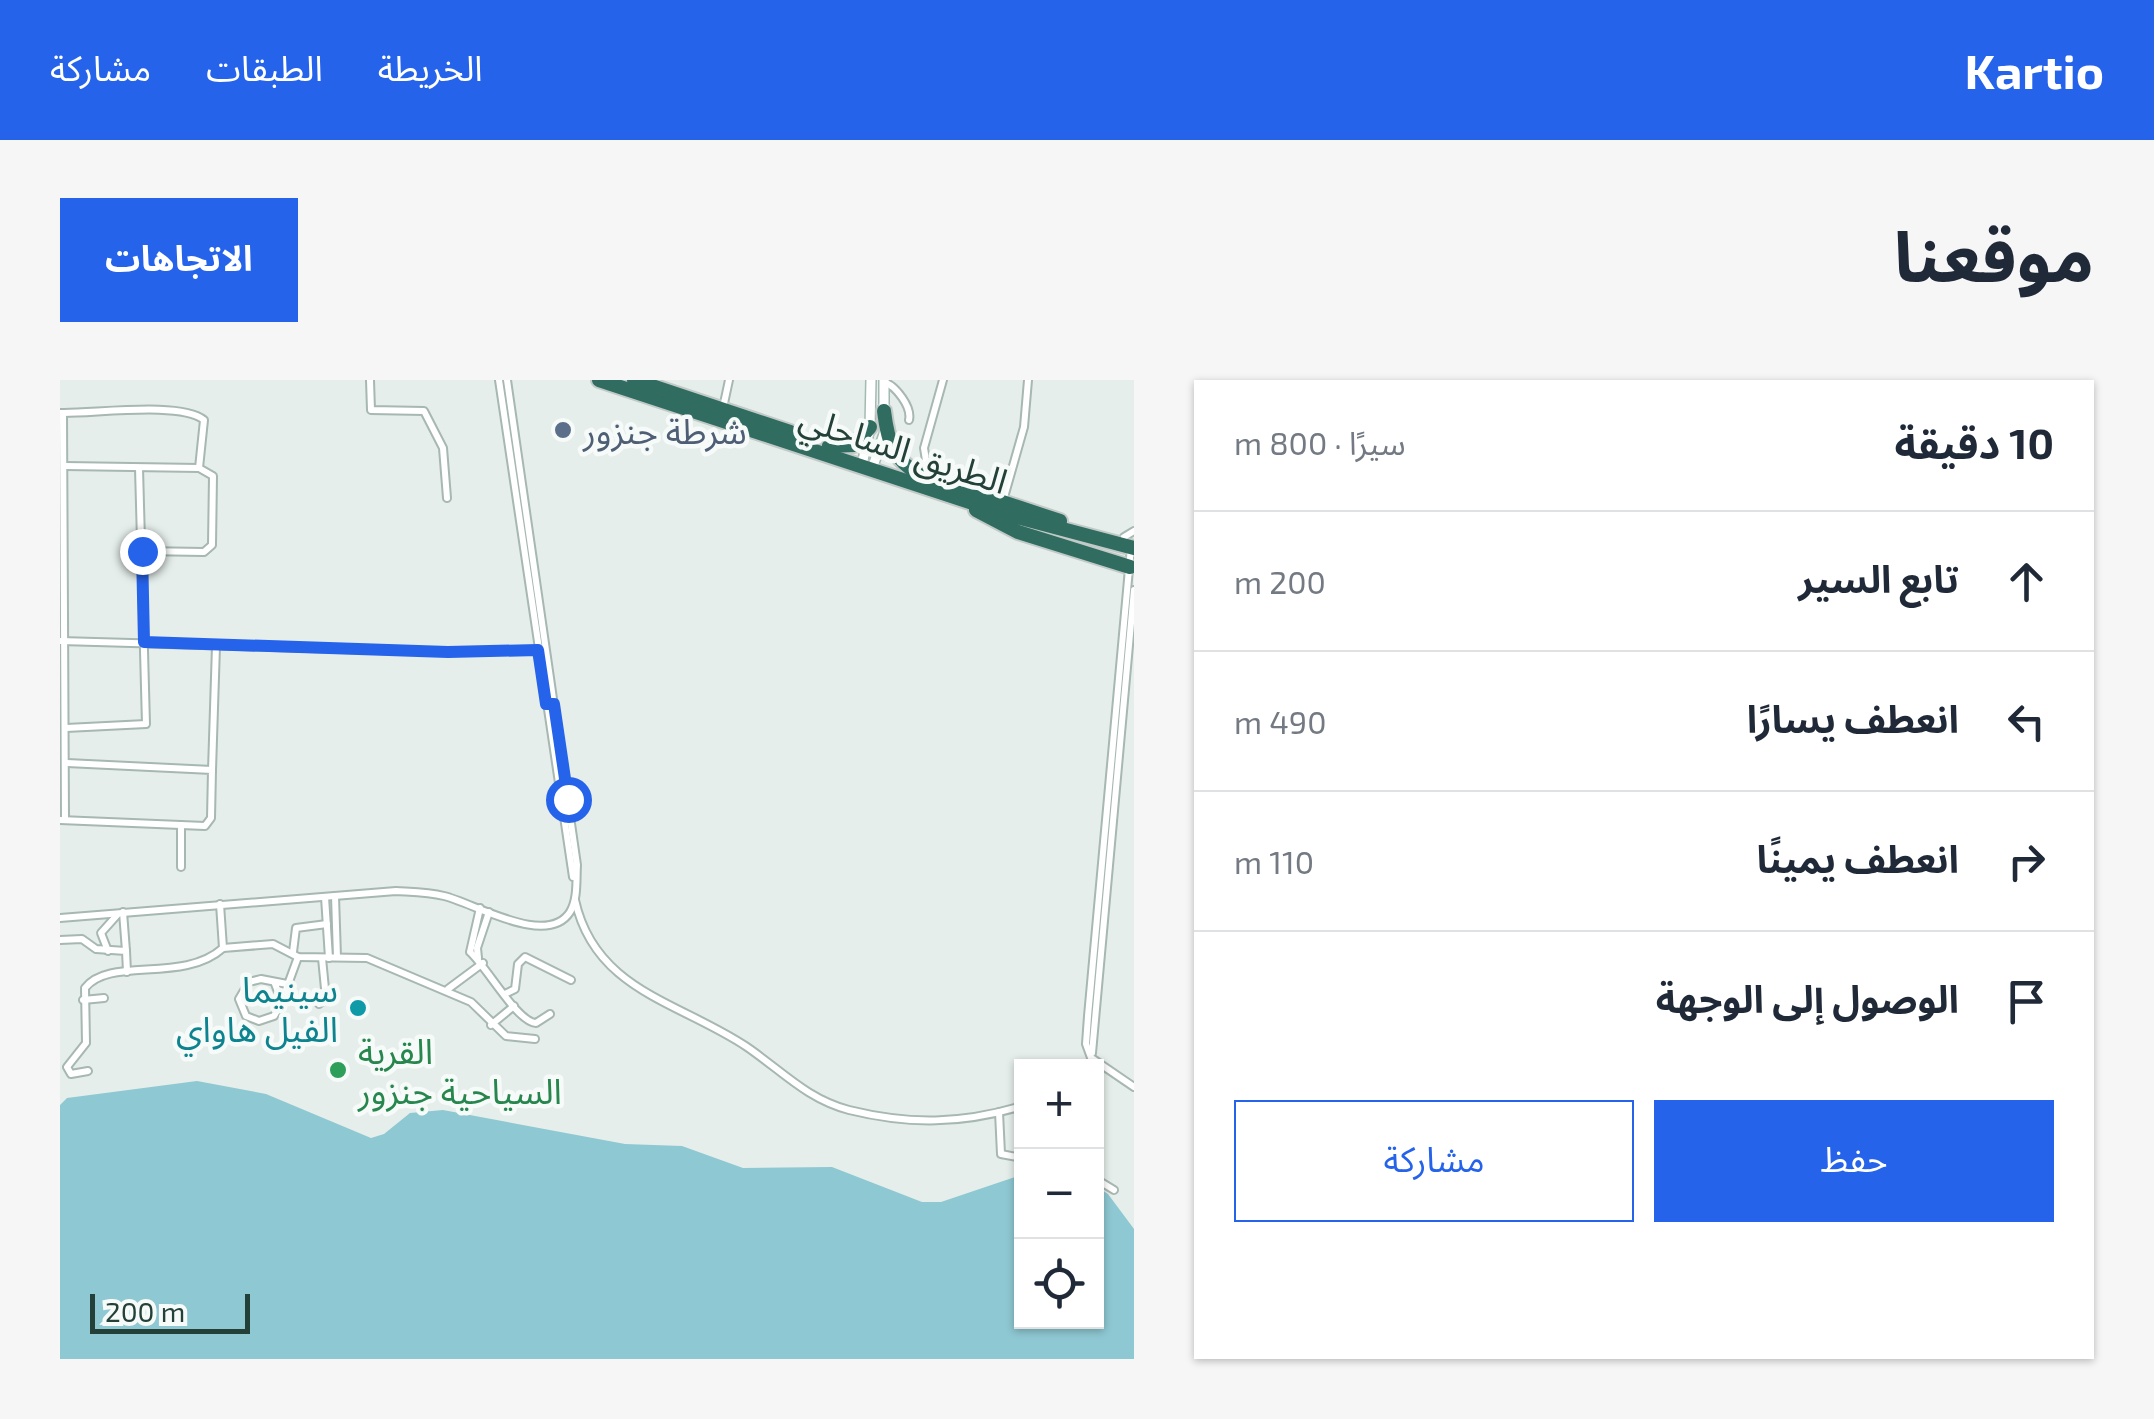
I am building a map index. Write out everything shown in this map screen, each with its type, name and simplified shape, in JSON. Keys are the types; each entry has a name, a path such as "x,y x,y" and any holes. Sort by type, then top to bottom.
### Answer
{"highway":[{"name":"الطريق الساحلي","path":"599,380 1132,540"},
{"name":"الطريق الساحلي","path":"634,380 722,408 949,494 1054,529 1132,540"},
{"path":"884,411 888,440 897,458 925,477"},
{"path":"829,446 854,445 870,427"},
{"path":"949,494 1018,532 1130,566"}],"main road":[{"path":"869,463 871,380"},
{"path":"869,463 884,441 884,381"}],"street":[{"path":"370,380 372,410 424,411 443,448 447,498"},
{"path":"503,380 575,900 580,927 592,946 635,986 745,1046 816,1099 900,1121 955,1122 1014,1108"},
{"path":"722,408 728,380"},
{"path":"925,477 924,448 943,380"},
{"path":"1002,502 1024,427 1028,380"},
{"path":"884,381 893,385 908,404 909,420"},
{"path":"199,468 204,429 200,415 61,413 65,466 62,641 67,762 63,820 210,823 216,646"},
{"path":"65,466 199,468 213,476 212,542 208,550 142,551"},
{"path":"66,728 144,726 139,468"},
{"path":"1093,1059 1086,1044 1108,844 1132,540"},
{"path":"1118,731 1134,590"},
{"path":"62,641 542,650"},
{"path":"67,762 212,770"},
{"path":"181,825 181,868"},
{"path":"1093,1059 1102,982 1108,844"},
{"path":"60,918 414,892 543,926 567,916 575,900"},
{"path":"320,1004 326,999 335,896"},
{"path":"325,897 330,958"},
{"path":"220,904 224,948"},
{"path":"480,908 468,948 530,1024 550,1014"},
{"path":"481,961 477,948 489,912"},
{"path":"108,951 101,934 121,913"},
{"path":"121,913 127,972"},
{"path":"287,984 256,979 244,986 239,1000 242,1010 252,1020 266,1020 282,1002 287,984 295,954 296,928 326,924"},
{"path":"60,940 82,939 96,949 126,951"},
{"path":"88,1071 71,1074 66,1067 86,1043 82,1000 91,980 127,972 192,968 206,963 224,948 248,942 273,944 295,954 367,958 472,1002 506,1036 535,1039"},
{"path":"505,994 514,989 518,964 525,957 571,980"},
{"path":"448,990 481,961"},
{"path":"1092,980 1102,982"},
{"path":"274,984 282,1002"},
{"path":"82,1000 104,998"},
{"path":"491,1025 514,1006"},
{"path":"1104,1067 1134,1087"},
{"path":"999,1112 1002,1154 1014,1156"},
{"path":"1104,1184 1114,1190"}],"water":[{"path":"197,1081 266,1094 371,1138 384,1134 410,1113 443,1110 625,1144 682,1146 743,1168 832,1167 922,1202 941,1202 1014,1177 1014,1329 1104,1329 1104,1191 1134,1229 1134,1359 60,1359 60,1105 67,1098"}],"place":[{"name":"شرطة جنزور","path":"563,430"},
{"name":"سينيما الفيل هاواي","path":"358,1008"},
{"name":"القرية السياحية جنزور","path":"338,1070"}],"route":[{"path":"142,551 144,642 448,652 538,650 546,704 554,704 568,799"}]}
